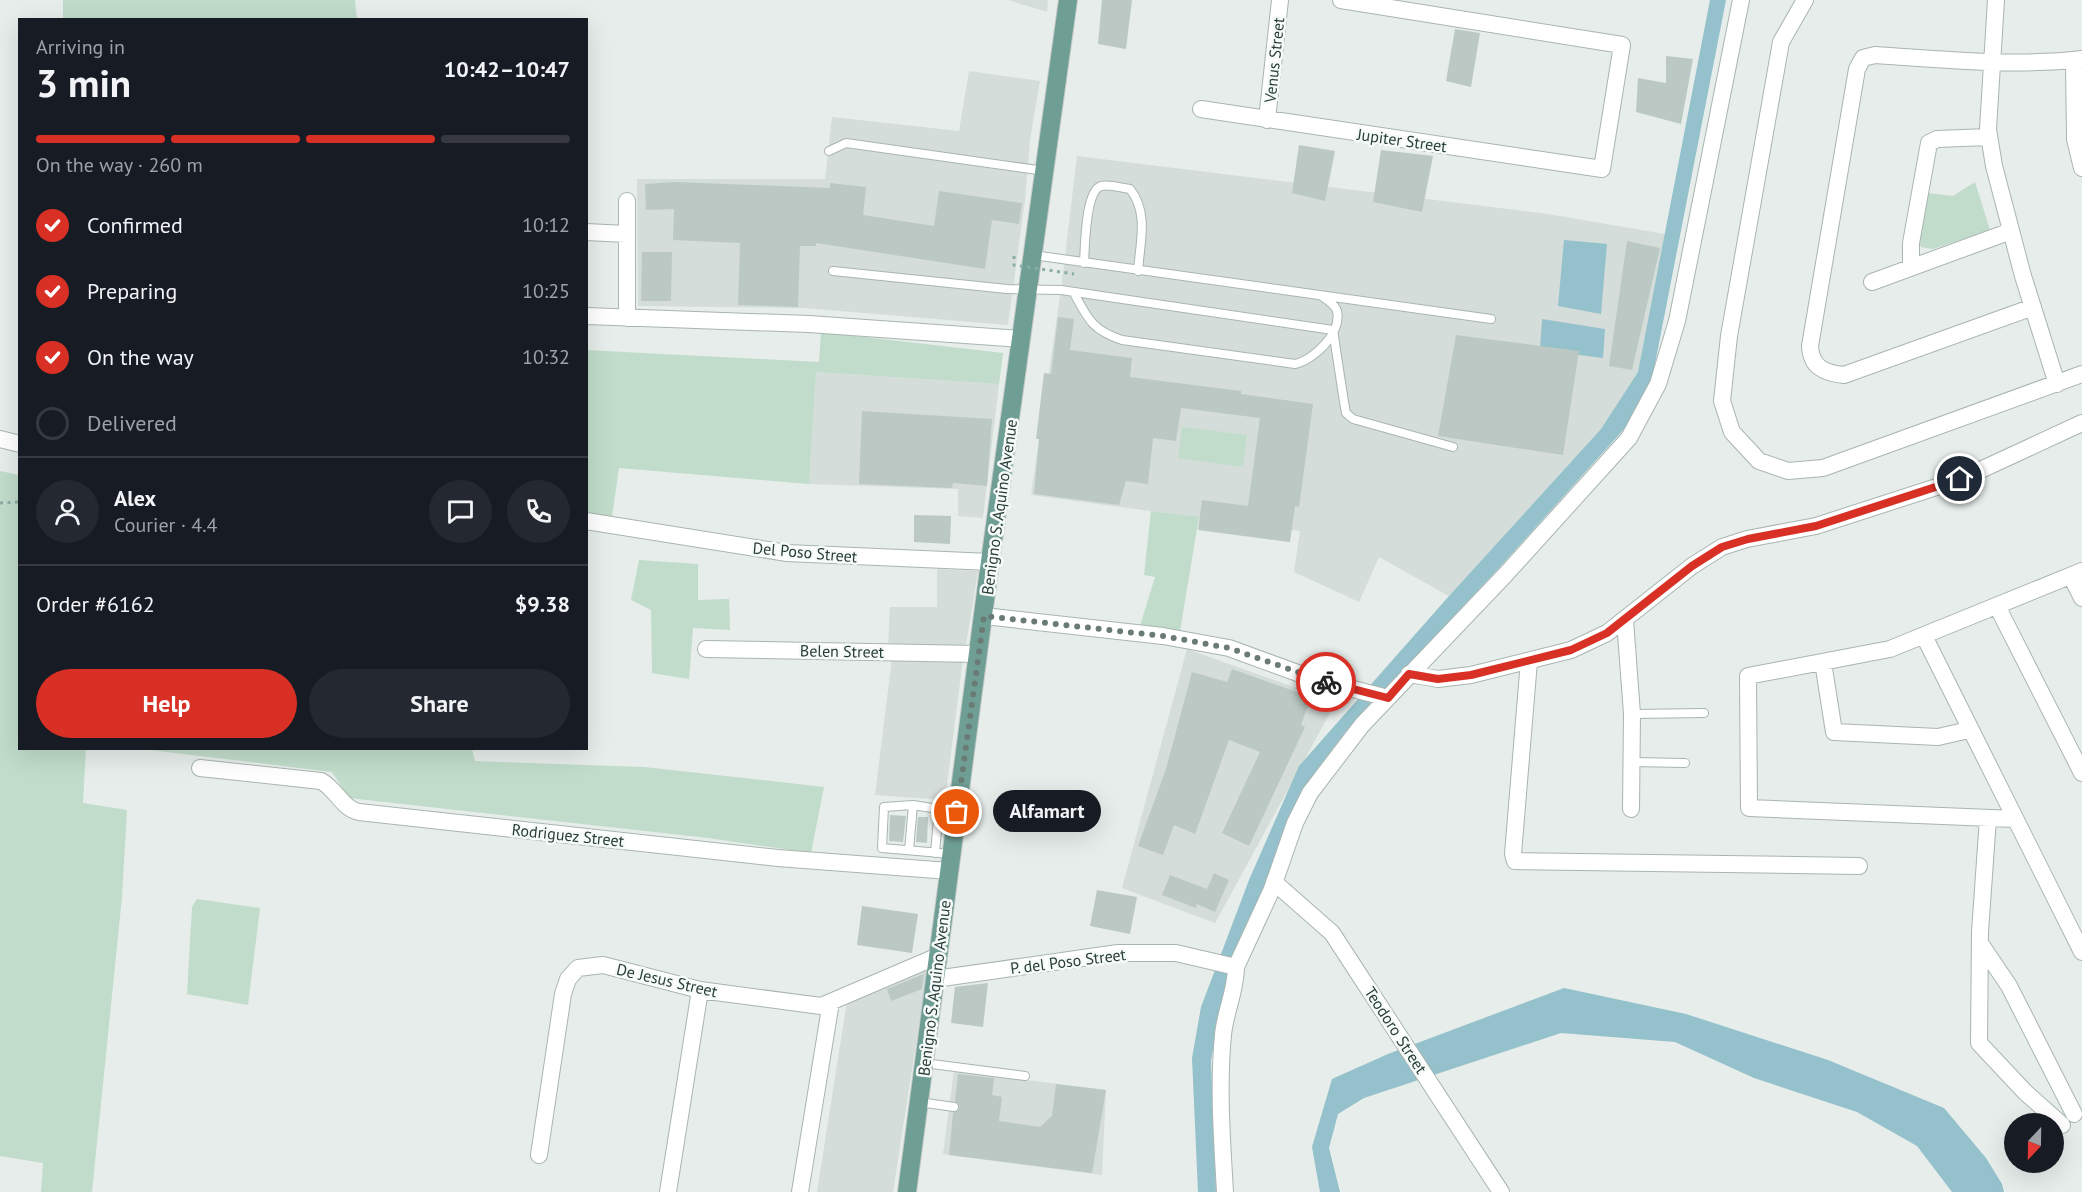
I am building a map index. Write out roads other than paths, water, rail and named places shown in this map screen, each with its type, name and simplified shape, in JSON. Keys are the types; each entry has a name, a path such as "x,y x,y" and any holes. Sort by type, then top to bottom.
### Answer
{"main road":[{"name":"Benigno S. Aquino Avenue","path":"907,1192 938,956 945,860 957,812 1068,0"}],"street":[{"name":"Venus Street","path":"1267,120 1280,0"},
{"name":"Jupiter Street","path":"1201,110 1602,168 1622,45 1341,0"},
{"path":"1225,1192 1222,1131 1223,1032 1236,981 1236,967 1274,882 1295,823 1310,793 1362,726 1505,575 1629,438 1658,384 1677,321 1741,0"},
{"path":"1805,0 1781,42 1729,336 1722,401 1732,432 1759,461 1788,471 1823,468 2082,374"},
{"path":"1996,0 1989,137 2011,231 2057,384"},
{"path":"2033,307 1844,375 1822,370 1811,357 1810,346 1857,69 1863,58 1875,55 1992,60 2078,59 2075,139 2082,168"},
{"path":"1911,267 1911,243 1929,143 1937,139 1989,137"},
{"path":"627,201 627,318"},
{"path":"1872,282 2011,231"},
{"path":"588,232 627,234"},
{"path":"588,316 809,324 1022,339"},
{"path":"1409,674 1438,679 1471,675 1571,650 1607,633 1692,566 1722,547 1748,539 1816,526 1960,479 2082,423"},
{"path":"0,439 18,444"},
{"name":"Del Poso Street","path":"588,521 787,553 990,561"},
{"path":"2014,819 1749,808 1748,676 1890,649 2076,574 2082,598"},
{"path":"1996,606 2082,773"},
{"path":"984,616 1163,636 1229,648 1314,679 1388,698"},
{"path":"1625,620 1632,714 1631,809"},
{"path":"1924,636 2082,952"},
{"name":"Belen Street","path":"706,649 977,654"},
{"path":"1529,661 1513,854 1515,861 1859,866"},
{"path":"1823,662 1834,732 1938,737 1969,730"},
{"name":"Rodriguez Street","path":"200,768 321,781 331,786 347,807 359,812 778,858 945,860"},
{"path":"1988,818 1980,944 1979,1043 2025,1092 2068,1120"},
{"name":"Teodoro Street","path":"1274,882 1332,933 1501,1192"},
{"path":"1980,944 2009,986 2068,1120"},
{"name":"P. del Poso Street","path":"935,980 1118,953 1176,953 1236,967"},
{"name":"De Jesus Street","path":"539,1155 563,994 573,973 578,968 603,965 700,990 810,1006 831,1002 938,956"},
{"path":"668,1192 700,990"},
{"path":"800,1192 831,1002"}],"lane":[{"path":"829,151 846,143 1046,171"},
{"path":"1084,263 1090,200 1096,189 1102,185 1130,189 1139,200 1142,216 1138,270"},
{"path":"1033,255 1491,319"},
{"path":"833,271 1074,293 1333,330"},
{"path":"1074,293 1091,323 1104,334 1122,340 1295,364 1317,355 1333,330 1338,314 1334,306 1320,295"},
{"path":"1333,330 1346,413 1353,419 1453,447"},
{"path":"1632,714 1704,713"},
{"path":"1632,762 1685,763"},
{"path":"939,808 945,860 909,850 882,848 884,807 913,805 939,808 957,812"},
{"path":"909,850 913,805"},
{"path":"924,1063 1025,1076"},
{"path":"918,1102 954,1107"}],"water":[{"path":"1710,0 1726,0 1652,379 1625,428 1498,569 1346,731 1313,775 1288,820 1266,883 1231,959 1211,1061 1216,1192 1198,1192 1192,1058 1201,1007 1249,880 1299,766 1601,429 1638,372"},
{"path":"1564,240 1607,244 1601,314 1558,306"},
{"path":"1542,319 1605,329 1603,358 1540,350"},
{"path":"1564,988 1686,1014 1828,1060 1944,1108 1986,1158 2002,1184 2004,1192 1952,1192 1917,1146 1857,1112 1754,1078 1675,1042 1561,1033 1364,1098 1338,1114 1329,1148 1340,1192 1320,1192 1312,1147 1332,1079 1388,1054"}],"place":[{"name":"Alfamart","path":"957,812"}]}
